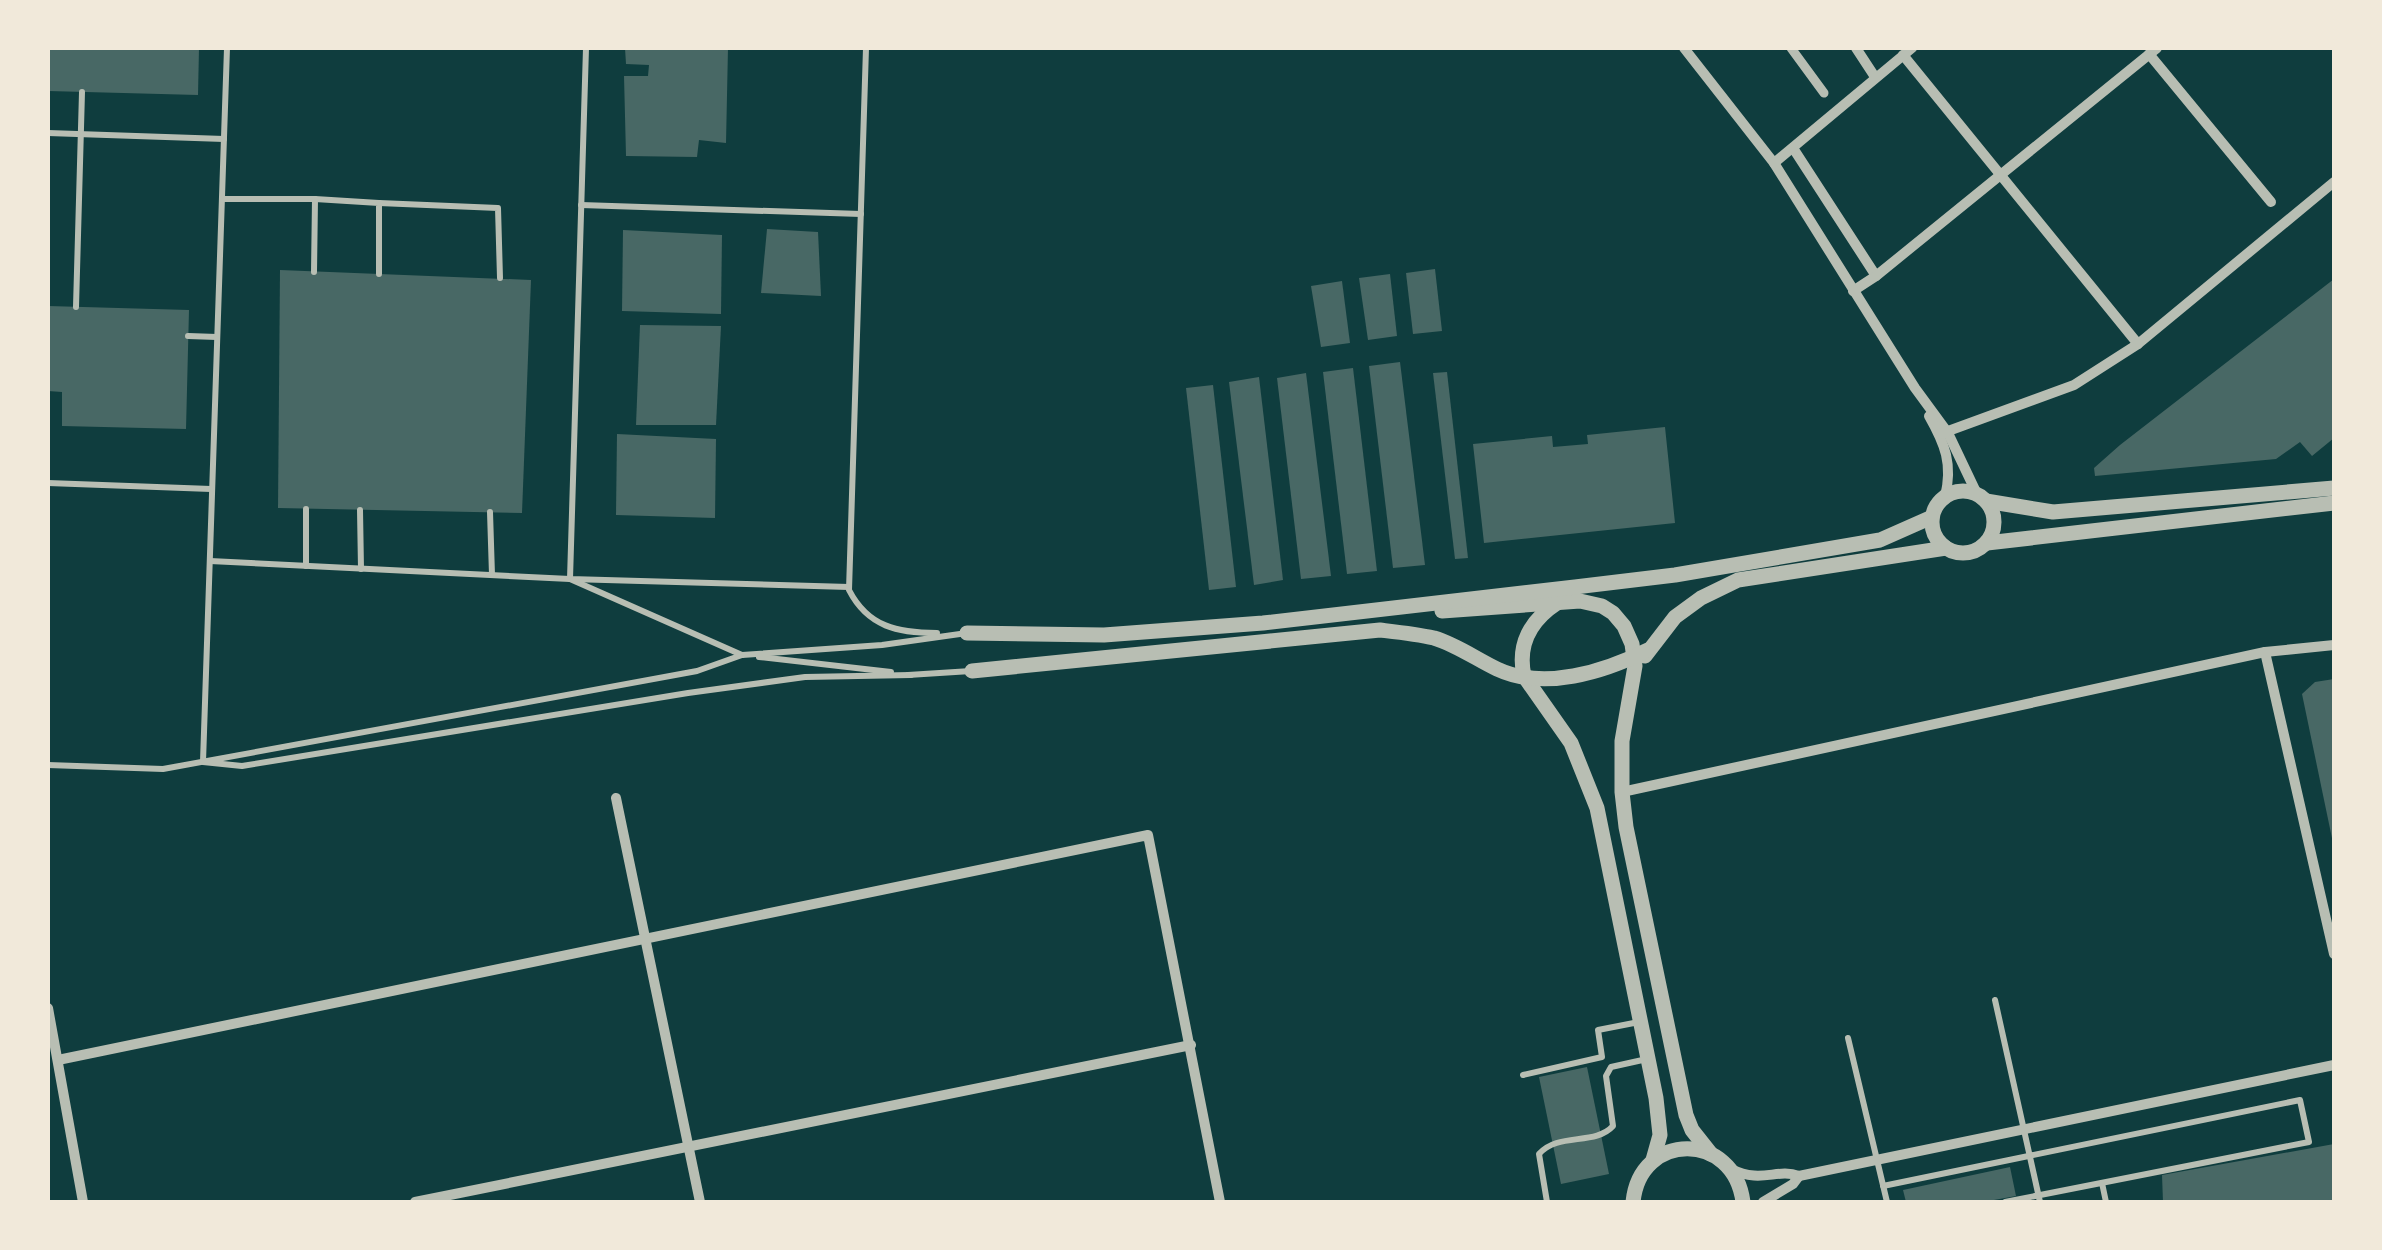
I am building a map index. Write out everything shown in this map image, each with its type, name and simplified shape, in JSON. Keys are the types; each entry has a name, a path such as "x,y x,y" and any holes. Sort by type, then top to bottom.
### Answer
{"street":[{"path":"1684,48 1774,163 1944,434 1994,522 1986,543 1963,554 1946,548 1738,580 1700,598 1675,616 1641,654 1622,741 1622,792 1626,827 1692,1130 1731,1169 1756,1177 1790,1172 1799,1176 2334,1065"},
{"path":"1791,48 1824,93"},
{"path":"1858,48 1876,77"},
{"path":"1774,163 1908,51 2138,344"},
{"path":"1853,291 2153,51 2272,202"},
{"path":"1793,148 1876,276"},
{"path":"1944,434 2074,385 2138,344 2334,182"},
{"path":"967,634 1104,635 1264,623 1726,566 1880,540 1932,517 1945,496 1951,468 1944,434"},
{"path":"1945,496 1960,491 2053,512 2334,488"},
{"path":"1986,543 2334,503"},
{"path":"1932,517 1935,535 1946,548"},
{"path":"1620,1202 1653,1160 1660,1135 1648,1059 1597,808 1572,743 1524,676 1522,652 1526,634 1538,617 1559,602 1673,584 1726,566"},
{"path":"1400,607 1426,612 1592,603 1613,614 1641,654"},
{"path":"972,671 1380,630 1433,638 1499,670 1524,676 1560,678 1589,673 1641,654"},
{"path":"1622,792 2265,652 2334,645"},
{"path":"2265,652 2334,954"},
{"path":"616,798 700,1202"},
{"path":"58,1060 1148,836 1220,1202"},
{"path":"48,1008 83,1202"},
{"path":"415,1202 1191,1045"},
{"path":"1653,1160 1687,1148 1712,1154"},
{"path":"1731,1169 1742,1190 1743,1202"},
{"path":"1763,1202 1799,1176"},
{"path":"1633,1202 1638,1179"}],"lane":[{"path":"204,762 227,48"},
{"path":"570,578 586,48"},
{"path":"866,48 849,588 856,605 891,630 967,634"},
{"path":"76,307 82,92"},
{"path":"48,133 224,139"},
{"path":"222,199 315,199 498,208 500,278"},
{"path":"314,272 315,199"},
{"path":"379,203 379,274"},
{"path":"581,205 861,214"},
{"path":"188,336 217,337"},
{"path":"48,483 211,489"},
{"path":"306,508 306,566"},
{"path":"360,510 361,568"},
{"path":"490,512 492,575"},
{"path":"210,561 849,588"},
{"path":"570,578 742,655 912,675"},
{"path":"48,766 164,769 697,671 742,655 882,645 967,634"},
{"path":"204,762 242,766 688,692 805,678 972,671"},
{"path":"1995,1000 2039,1199"},
{"path":"1611,1066 1602,1057 1598,1030 1640,1022"},
{"path":"1848,1038 1887,1202"},
{"path":"1523,1075 1602,1057"},
{"path":"1611,1066 1648,1059"},
{"path":"1546,1202 1539,1154 1546,1146 1606,1134 1613,1126 1606,1076 1611,1066"},
{"path":"1884,1186 2300,1100 2309,1142 2039,1199 2005,1202"},
{"path":"2102,1183 2106,1202"}],"building":[{"path":"48,48 199,48 198,95 48,91"},
{"path":"625,48 728,48 726,143 699,140 697,157 626,156 624,76 648,76 649,65 626,64"},
{"path":"767,229 818,232 821,296 761,293"},
{"path":"623,230 722,235 721,314 622,311"},
{"path":"1435,269 1442,331 1413,334 1406,273"},
{"path":"280,270 531,280 522,513 278,508"},
{"path":"1390,274 1397,336 1368,340 1359,278"},
{"path":"2334,279 2334,438 2312,456 2300,442 2276,459 2095,476 2094,468 2120,445"},
{"path":"1342,281 1350,343 1321,347 1311,286"},
{"path":"48,306 189,310 186,429 62,426 62,392 48,391"},
{"path":"640,325 721,326 716,425 636,425"},
{"path":"1400,362 1425,565 1393,568 1369,366"},
{"path":"1353,368 1377,571 1347,574 1323,372"},
{"path":"1447,372 1468,558 1455,559 1433,373"},
{"path":"1306,373 1331,576 1301,579 1277,378"},
{"path":"1259,377 1283,580 1254,585 1229,382"},
{"path":"1213,385 1236,587 1209,590 1186,388"},
{"path":"1665,427 1675,523 1484,543 1473,444 1552,436 1553,447 1588,444 1587,435"},
{"path":"617,434 716,439 715,518 616,515"},
{"path":"2334,679 2333,843 2302,694 2315,682"},
{"path":"1587,1067 1609,1174 1561,1184 1539,1077"},
{"path":"2334,1144 2334,1202 2163,1202 2162,1175"},
{"path":"2010,1167 2016,1196 1983,1202 1906,1202 1903,1190"}]}
